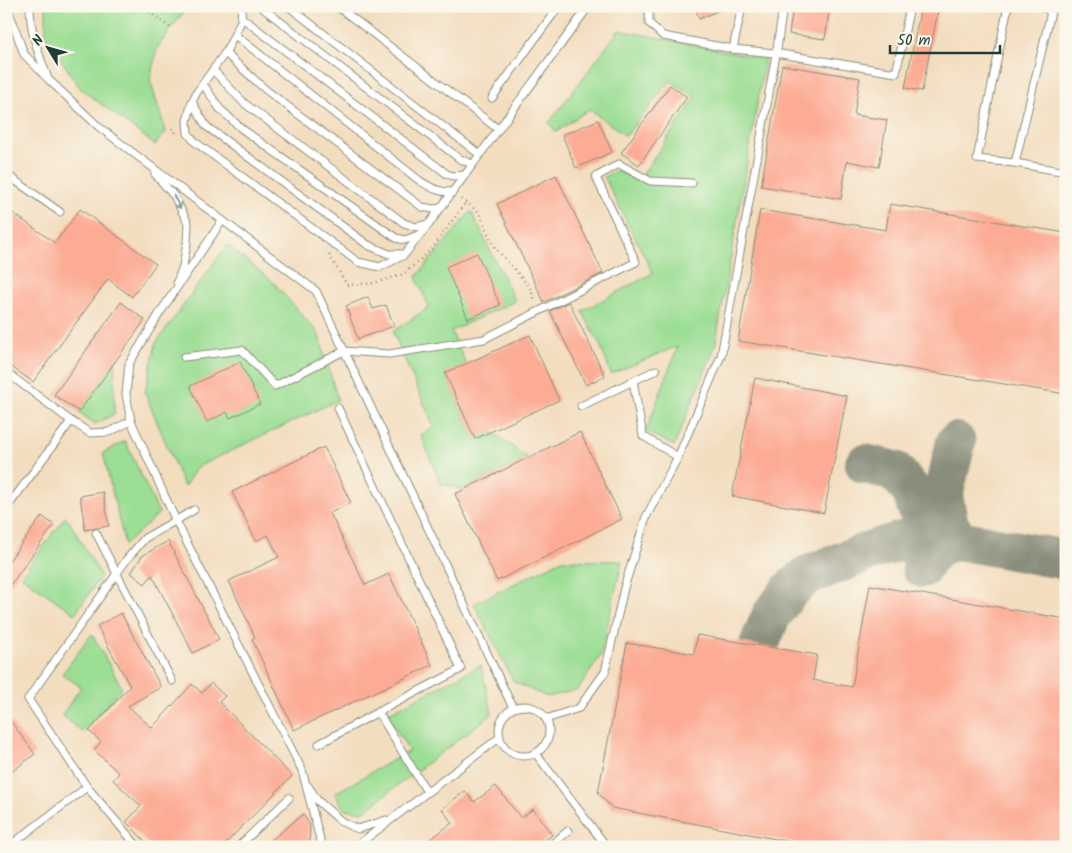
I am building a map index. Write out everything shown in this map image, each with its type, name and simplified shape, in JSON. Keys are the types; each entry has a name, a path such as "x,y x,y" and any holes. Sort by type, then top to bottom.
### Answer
{"lane":[{"path":"9,6 9,12 24,54 99,127 316,291 513,708"},
{"path":"30,6 30,21 48,79"},
{"path":"242,6 241,21 225,53 192,102 186,121 188,133 195,142 358,262 380,267 404,254 421,234 589,6"},
{"path":"260,6 460,159 472,164"},
{"path":"288,6 479,154"},
{"path":"337,6 498,129"},
{"path":"492,98 559,6"},
{"path":"650,6 649,23 663,36 733,49 776,53 896,73 910,6"},
{"path":"733,49 742,6"},
{"path":"546,719 579,708 605,672 624,588 646,517 678,457 721,356 783,6"},
{"path":"1008,6 977,158 1015,162 1066,172"},
{"path":"1015,162 1051,12 1041,6"},
{"path":"241,17 447,174 453,176 465,175"},
{"path":"234,35 420,181 433,189 442,192 452,192"},
{"path":"225,53 266,90 422,207 432,210 441,208"},
{"path":"213,70 244,103 404,223 416,227 429,224"},
{"path":"203,84 220,109 242,129 396,238 405,240 421,234"},
{"path":"192,102 206,126 368,245 389,254 404,254"},
{"path":"147,164 174,196 188,223 183,266 171,296"},
{"path":"184,357 242,350 275,386 344,352 389,354 484,339 636,262 596,177 618,164 650,182 692,183"},
{"path":"6,174 60,212"},
{"path":"222,221 160,311 129,364 126,394 131,421 176,521 302,770 322,847"},
{"path":"581,406 656,370"},
{"path":"6,372 90,433 109,432 131,421"},
{"path":"633,381 643,436 678,457"},
{"path":"319,744 460,669 338,408"},
{"path":"6,509 71,421"},
{"path":"138,847 87,787 28,699 127,559 145,538 194,510"},
{"path":"96,533 172,681"},
{"path":"522,706 532,707 540,711 546,719 549,728 548,738 544,747 536,754 528,756 514,755 502,745 498,729 506,713 513,708 522,706"},
{"path":"378,712 427,792"},
{"path":"355,847 499,738"},
{"path":"536,754 607,847"},
{"path":"303,776 317,800 342,822 358,829 396,816"},
{"path":"8,847 87,787"},
{"path":"238,847 289,798"},
{"path":"549,847 568,831"}],"path":[{"path":"142,6 172,29"},
{"path":"452,192 479,212 493,245 529,286 539,311"}],"green space":[{"path":"46,6 188,6 157,48 150,80 166,132 155,145 80,88 46,37"},
{"path":"619,30 765,59 715,347 674,446 646,431 678,346 611,374 601,347 582,311 653,273 604,177 617,170 638,181 696,97 670,81 626,136 589,109 556,132 549,123"},
{"path":"471,211 515,301 451,331 466,364 445,373 475,438 490,431 528,458 462,490 440,483 421,435 434,427 393,332 429,307 416,277"},
{"path":"227,245 272,281 318,333 338,400 197,467 184,487 145,393 156,343"},
{"path":"115,361 114,414 95,424 79,412"},
{"path":"125,441 159,513 125,545 103,453"},
{"path":"66,516 101,576 75,614 21,576"},
{"path":"562,560 622,561 601,655 578,690 547,697 514,682 474,604"},
{"path":"92,634 122,688 82,732 62,715 81,687 62,674"},
{"path":"481,665 492,714 363,812 344,809 335,793 409,751 387,714"}],"building":[{"path":"695,6 729,6 699,19"},
{"path":"793,6 830,6 825,39 789,34"},
{"path":"921,6 939,6 922,91 905,88"},
{"path":"782,65 860,78 854,115 887,120 879,167 847,161 841,199 761,186"},
{"path":"670,85 687,97 639,165 621,153"},
{"path":"598,120 612,152 576,168 562,135"},
{"path":"556,175 603,273 544,302 497,204"},
{"path":"890,204 1066,233 1066,394 738,341 760,210 886,230"},
{"path":"6,208 55,243 80,209 156,264 132,297 108,279 33,382 6,363"},
{"path":"477,253 500,305 468,319 446,267"},
{"path":"368,297 373,309 386,305 394,326 358,339 346,306"},
{"path":"121,302 145,320 79,412 54,395"},
{"path":"569,302 605,376 586,385 550,311"},
{"path":"530,335 559,400 475,439 445,373"},
{"path":"240,362 260,404 230,418 227,412 207,422 190,386"},
{"path":"755,378 847,396 824,513 732,496"},
{"path":"580,432 622,519 497,581 455,494"},
{"path":"324,447 351,503 330,513 365,585 389,574 432,665 294,730 252,639 255,637 229,581 279,557 268,535 256,541 232,492"},
{"path":"103,492 109,526 85,530 80,496"},
{"path":"42,516 54,525 6,591 6,565"},
{"path":"168,541 219,639 193,653 152,575 145,584 131,573 142,556"},
{"path":"870,585 1066,619 1066,847 818,847 612,808 598,793 627,643 694,654 697,635 817,655 813,680 852,687"},
{"path":"121,613 161,687 128,706 152,728 192,684 202,693 211,683 225,696 219,702 292,776 222,847 151,847 126,822 141,806 113,780 119,773 94,750 101,742 89,731 130,686 97,626"},
{"path":"6,715 35,754 6,776"},
{"path":"496,786 521,818 533,809 552,835 536,847 420,847 452,823 442,809 465,791 474,802"},
{"path":"303,814 310,825 309,847 263,847"}],"taxiway":[{"path":"956,442 943,496 949,525 959,540"},
{"path":"865,464 895,471 911,490 926,534"},
{"path":"759,645 771,616 790,590 808,575 875,549 926,534 1066,560"},
{"path":"922,568 931,554 943,544 959,540"}]}
